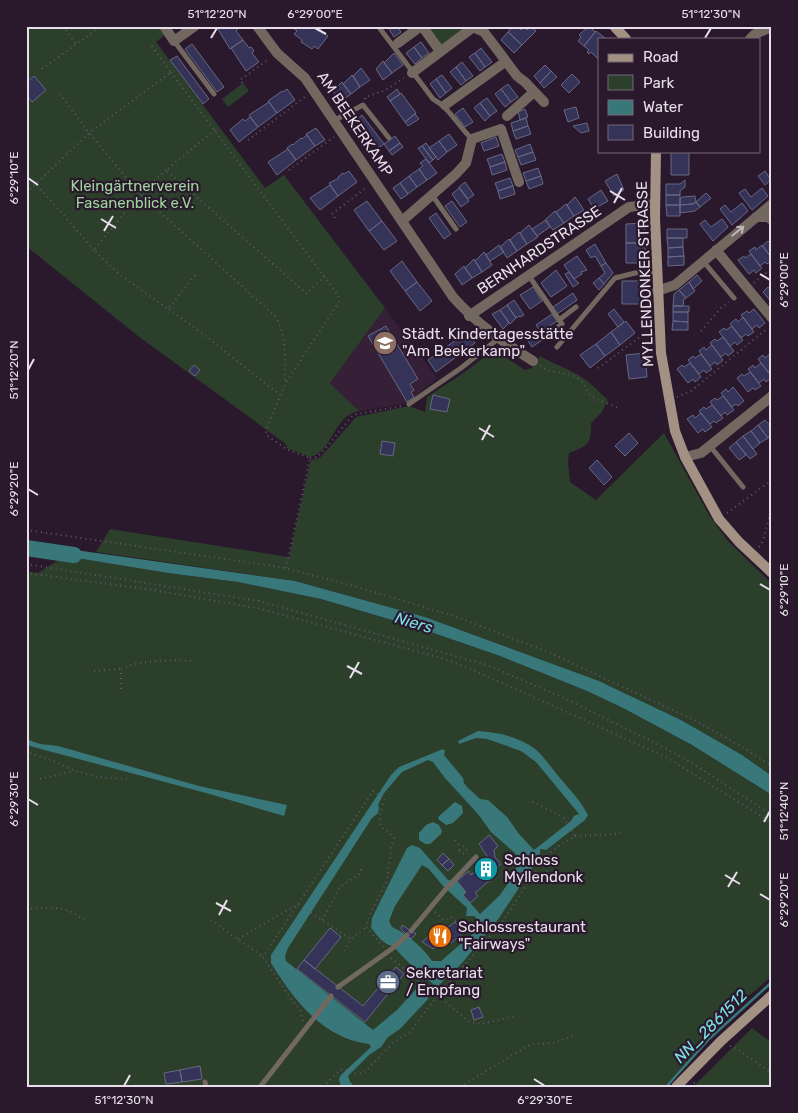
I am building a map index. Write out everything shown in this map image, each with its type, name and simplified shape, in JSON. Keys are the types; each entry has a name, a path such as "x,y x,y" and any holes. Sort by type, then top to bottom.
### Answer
{"street":[{"path":"164,26 174,41 195,26"},
{"name":"AM BEEKERKAMP","path":"258,26 277,53 305,78 314,90 453,297 469,316 533,361"},
{"path":"398,43 422,26 440,51"},
{"path":"614,26 625,38"},
{"path":"412,73 471,27 486,29 505,62 544,102"},
{"path":"751,38 772,27"},
{"path":"444,105 505,62"},
{"path":"507,116 534,92"},
{"path":"402,221 432,196 466,163 472,139 501,129 519,182"},
{"name":"MYLLENDONKER STRASSE","path":"656,152 655,204 659,329 668,401 675,431 685,457 719,519 738,542 772,573"},
{"name":"BERNHARDSTRASSE","path":"469,316 629,207 655,204"},
{"path":"658,291 675,285 772,204"},
{"path":"756,217 768,217 772,220"},
{"path":"716,250 772,318"},
{"path":"685,457 701,453 772,396"},
{"path":"676,1087 721,1041 772,995"}],"lane":[{"path":"378,26 433,99 444,105 464,132 472,139"},
{"path":"174,41 214,94"},
{"path":"335,120 363,105 389,138"},
{"path":"501,129 507,116"},
{"path":"432,196 456,229"},
{"path":"703,261 734,298"},
{"path":"557,347 615,278 636,273 657,273"},
{"path":"528,276 562,324 547,335"},
{"path":"559,320 576,307"},
{"path":"409,404 461,368 498,338"},
{"path":"710,446 743,487"},
{"path":"338,987 408,934 476,857"},
{"path":"260,1087 331,996"}],"path":[{"path":"64,26 76,44"},
{"path":"42,69 101,26"},
{"path":"151,45 338,295 340,302 280,395 266,428 266,434 286,449 310,458 317,457 353,415 409,404"},
{"path":"242,84 240,80 277,53"},
{"path":"26,192 90,133 171,72"},
{"path":"363,105 365,97 384,91 412,73"},
{"path":"248,140 314,90"},
{"path":"60,94 140,194 276,317 281,326 283,337 286,384"},
{"path":"94,250 140,194 215,130"},
{"path":"289,170 342,131"},
{"path":"166,170 307,294 324,276"},
{"path":"336,218 332,214 375,181"},
{"path":"36,184 94,250 119,274 207,337 280,395"},
{"path":"168,309 196,274"},
{"path":"668,401 691,391 772,325"},
{"path":"598,368 647,332 659,329"},
{"path":"533,361 550,372 563,373 578,379 585,385 590,394 618,408"},
{"path":"286,568 310,458"},
{"path":"719,519 772,480"},
{"path":"754,555 763,541 772,506"},
{"path":"26,530 286,568 454,616 548,652 694,720 772,766"},
{"path":"26,564 260,601 487,665 564,698 667,748 772,815"},
{"path":"26,573 153,590 245,606 442,658 474,670 666,757 772,823"},
{"path":"94,671 121,669 140,662 158,660 195,661"},
{"path":"121,669 121,689"},
{"path":"29,739 26,748 33,754 97,777 129,779"},
{"path":"40,779 75,770"},
{"path":"264,957 373,791 385,800 382,806 380,824 394,839 387,881 369,916 366,927 351,939 344,951"},
{"path":"531,801 559,815 566,822 574,836"},
{"path":"323,1087 338,1071 344,1069 360,1074 366,1072 393,1043 410,1032 438,995 506,917 548,854 574,836 623,832"},
{"path":"455,840 461,847"},
{"path":"532,878 546,874 548,854"},
{"path":"322,920 340,887 359,874 360,866"},
{"path":"298,904 351,939"},
{"path":"238,939 298,904"},
{"path":"26,909 52,906 73,911 84,920"},
{"path":"430,907 443,920 452,917 462,926 469,926 475,929 487,939"},
{"path":"211,920 264,957 283,988 300,1010 305,1030"},
{"path":"366,927 388,951 466,1019 473,1023 481,1023 516,1016"},
{"path":"460,1087 531,1044 554,1043 573,1036"},
{"path":"721,1041 737,1049 772,1073"}],"shaded area":[{"name":"Städt. Kindertagesstätte \"Am Beekerkamp\"","path":"385,308 437,378 407,403 359,411 330,383"}],"green space":[{"name":"Kleingärtnerverein Fasanenblick e.V.","path":"26,26 161,26 166,34 156,42 265,188 284,175 385,308 330,383 359,411 344,419 318,454 310,457 287,448 286,444 138,336 26,246"},
{"path":"430,26 466,27 443,47 428,30"},
{"path":"243,83 249,91 228,107 222,99"},
{"path":"494,350 525,370 532,368 540,356 580,376 608,400 601,413 591,423 591,436 587,443 569,453 570,482 596,500 664,433 709,515 728,541 772,584 772,776 742,755 681,720 599,681 425,617 295,581 96,552 110,529 289,557 312,460 321,457 356,417 409,406 425,412 427,397"},
{"path":"65,556 168,573 238,582 321,599 419,628 500,656 587,691 692,745 772,795 772,976 722,1019 667,1087 26,1087 26,571 38,573"},
{"path":"752,1028 772,1043 772,1087 693,1087"}],"water":[{"path":"54,547 295,581 425,617 599,681 681,720 742,755 772,776 772,795 692,745 623,708 587,691 500,656 419,628 321,599 238,582 168,573 52,554"},
{"path":"478,731 507,736 528,744 544,758 579,800 588,815 585,820 546,850 540,849 540,856 499,918 462,963 437,987 414,968 394,947 382,941 371,928 372,918 407,848 412,845 420,848 448,880 457,881 466,892 463,895 480,914 500,895 513,876 518,863 515,853 491,832 433,762 428,760 402,772 384,793 378,805 378,813 372,818 288,948 285,956 286,961 373,1030 397,1010 418,987 429,995 428,999 400,1029 388,1037 381,1047 369,1055 348,1076 350,1082 355,1087 341,1087 339,1079 341,1075 371,1047 369,1044 337,1034 311,1015 280,977 271,963 271,955 391,775 399,767 443,749 445,751 444,755 463,778 467,787 480,799 488,800 507,817 534,850 571,821 574,816 579,814 536,762 521,751 487,739 476,738 459,744 458,741","holes":["422,865 429,869 443,886 467,908 466,916 474,916 477,919 478,929 441,961 432,961 414,941 392,927 389,921 395,906"]},
{"path":"26,739 40,744 58,746 199,786 287,805 284,816 26,745"},
{"path":"455,802 462,806 463,813 453,823 446,825 438,819 439,816"},
{"path":"433,822 439,825 442,831 441,834 430,844 425,844 419,840 419,833 426,825"}],"building":[{"path":"216,26 236,26 238,29 236,31 243,40 230,49"},
{"path":"291,26 311,28 313,26 316,28 318,26 321,29 320,31 328,36 318,49 314,46 312,49 301,42 302,40 294,34 297,31"},
{"path":"387,26 397,26 401,32 394,37"},
{"path":"513,26 517,26 521,30 523,27 527,30 530,26 536,31 522,45 508,32"},
{"path":"589,26 595,32 584,46 578,41 581,37 579,35"},
{"path":"596,31 605,38 598,38 598,59 591,52 589,54 587,52 589,50 584,46"},
{"path":"508,32 522,45 514,53 501,40"},
{"path":"243,40 254,51 252,53 259,62 246,71 231,48"},
{"path":"421,42 429,53 422,58 414,47"},
{"path":"192,44 224,87 217,92 185,49"},
{"path":"414,47 422,58 415,64 406,53"},
{"path":"481,48 492,62 485,67 475,53"},
{"path":"394,53 403,65 392,73 384,63"},
{"path":"475,53 485,67 480,71 469,57"},
{"path":"177,56 209,99 203,104 170,60"},
{"path":"383,61 392,73 383,80 376,69"},
{"path":"462,62 473,76 466,81 456,67"},
{"path":"545,65 551,71 540,83 534,76"},
{"path":"456,67 466,81 461,85 450,72"},
{"path":"361,68 370,80 360,87 353,76"},
{"path":"551,71 557,77 544,88 540,83"},
{"path":"572,74 580,82 569,93 561,85"},
{"path":"352,75 360,87 351,94 343,84"},
{"path":"442,75 452,88 446,93 436,79"},
{"path":"34,76 46,90 32,102 26,95 26,83"},
{"path":"436,79 446,93 440,98 430,84"},
{"path":"342,82 351,94 340,102 333,91"},
{"path":"508,84 518,97 511,102 501,89"},
{"path":"287,89 295,100 277,113 268,101"},
{"path":"397,89 400,94 390,101 387,97"},
{"path":"501,89 511,102 505,107 495,94"},
{"path":"401,93 416,113 405,122 390,101"},
{"path":"487,98 497,111 490,116 480,103"},
{"path":"269,102 277,113 258,127 249,115"},
{"path":"480,103 490,116 485,121 474,108"},
{"path":"576,107 579,118 568,122 564,110"},
{"path":"463,108 473,122 465,127 455,114"},
{"path":"525,109 528,117 520,120 518,112"},
{"path":"415,114 419,119 408,126 405,122"},
{"path":"362,115 384,144 377,149 356,120"},
{"path":"250,117 258,127 239,142 230,130 243,119 245,121"},
{"path":"526,118 528,126 513,131 511,123"},
{"path":"587,123 589,131 581,133 573,126"},
{"path":"528,126 531,134 516,139 513,131"},
{"path":"316,128 325,140 315,146 306,134"},
{"path":"449,134 457,145 447,152 439,141"},
{"path":"307,135 315,146 296,160 287,148"},
{"path":"395,136 400,143 389,151 384,144"},
{"path":"496,137 499,146 484,151 481,143"},
{"path":"439,141 447,152 438,160 429,148"},
{"path":"400,143 403,147 392,155 389,151"},
{"path":"426,143 436,157 433,160 422,146"},
{"path":"530,144 533,152 518,157 515,150"},
{"path":"422,146 433,160 429,163 418,148"},
{"path":"288,149 296,160 277,175 268,162"},
{"path":"533,152 536,160 521,165 518,157"},
{"path":"671,152 689,152 689,175 671,175"},
{"path":"502,154 505,162 490,167 487,159"},
{"path":"426,159 437,173 427,180 419,169 423,166 420,163"},
{"path":"505,162 507,170 492,175 490,167"},
{"path":"538,168 541,176 526,181 523,173"},
{"path":"419,169 427,180 417,187 409,176"},
{"path":"349,171 357,182 338,196 329,183"},
{"path":"765,171 771,180 765,185 758,176"},
{"path":"617,174 624,190 614,196 605,181"},
{"path":"409,176 417,187 408,194 400,183"},
{"path":"541,176 543,184 529,189 526,181"},
{"path":"510,178 513,186 498,191 495,183"},
{"path":"685,180 685,187 680,191 680,195 666,195 666,184 680,184"},
{"path":"465,182 474,195 468,199 459,187"},
{"path":"400,183 408,194 401,199 393,188"},
{"path":"330,185 338,196 320,210 310,198"},
{"path":"513,186 515,194 500,199 498,191"},
{"path":"459,188 469,201 461,207 452,194"},
{"path":"762,188 768,196 752,210 739,193 745,189 751,197"},
{"path":"601,190 608,201 594,209 588,199"},
{"path":"706,193 711,198 700,207 696,202"},
{"path":"666,195 680,195 680,205 666,205"},
{"path":"695,196 696,202 693,204 680,205 682,197"},
{"path":"575,197 584,210 574,216 567,205"},
{"path":"367,201 382,221 369,231 354,210"},
{"path":"452,201 467,222 460,227 445,206"},
{"path":"696,202 700,207 695,211 680,213 680,205"},
{"path":"742,203 748,211 732,225 720,209 725,205 731,212"},
{"path":"566,204 574,216 564,223 556,212"},
{"path":"666,205 680,205 680,216 667,216"},
{"path":"555,211 564,223 553,230 545,220"},
{"path":"436,213 451,234 444,239 429,218"},
{"path":"722,219 728,227 713,241 700,224 705,220 711,227"},
{"path":"546,220 550,227 537,236 532,229"},
{"path":"382,221 397,241 384,250 369,231"},
{"path":"645,223 645,243 626,243 626,224"},
{"path":"529,225 538,237 527,244 520,233"},
{"path":"667,229 687,229 687,238 667,238"},
{"path":"519,232 527,244 517,251 510,240"},
{"path":"667,238 683,238 683,247 668,248"},
{"path":"509,239 517,251 507,258 500,247"},
{"path":"768,241 772,242 772,258 762,246"},
{"path":"626,243 645,243 645,263 626,263"},
{"path":"595,244 606,263 601,266 595,256 591,258 586,250"},
{"path":"499,245 504,252 490,261 486,255"},
{"path":"762,245 772,258 772,261 767,264 765,262 760,266 749,251 755,247 756,250"},
{"path":"683,247 684,256 668,257 668,248"},
{"path":"484,252 492,265 482,272 475,261"},
{"path":"751,254 762,268 756,273 754,270 749,274 738,260"},
{"path":"577,256 587,270 581,272 582,274 574,279 564,265"},
{"path":"684,256 684,265 668,266 668,257"},
{"path":"474,259 482,272 472,278 465,268"},
{"path":"402,261 417,282 405,291 390,271"},
{"path":"606,263 613,273 604,284 599,278 605,273 601,266"},
{"path":"464,266 472,278 462,285 455,274"},
{"path":"556,270 567,286 551,297 541,283"},
{"path":"569,272 579,283 573,287 565,274"},
{"path":"697,275 702,281 693,289 689,282"},
{"path":"599,278 604,284 599,290 593,283"},
{"path":"622,281 642,281 643,304 622,304"},
{"path":"417,282 432,301 420,311 405,291"},
{"path":"689,282 695,291 686,298 679,290"},
{"path":"533,287 542,301 530,309 520,295"},
{"path":"768,287 770,290 772,289 772,303 763,292"},
{"path":"679,290 686,298 684,299 683,306 673,306 674,294"},
{"path":"573,293 577,300 557,314 553,307"},
{"path":"514,300 524,315 516,318 507,305"},
{"path":"507,305 516,318 510,324 500,310"},
{"path":"673,306 689,306 689,312 673,312"},
{"path":"614,309 624,322 618,327 608,314"},
{"path":"754,309 765,323 759,328 757,325 752,329 741,315 747,311 749,313"},
{"path":"500,310 509,323 503,329 492,314"},
{"path":"673,312 688,312 688,322 673,321"},
{"path":"552,314 557,321 541,332 536,325"},
{"path":"743,317 754,332 748,336 746,334 741,338 730,324 736,319 738,322"},
{"path":"626,321 635,333 620,345 611,332"},
{"path":"673,321 688,322 688,330 672,330"},
{"path":"386,326 418,379 410,384 414,390 411,392 414,397 407,402 368,336"},
{"path":"732,326 743,340 737,345 735,342 730,346 719,332 724,328 726,330"},
{"path":"467,332 475,343 436,372 428,360"},
{"path":"541,332 545,338 532,347 528,341"},
{"path":"611,332 620,345 605,356 596,344"},
{"path":"723,337 734,351 728,356 726,353 721,357 710,343 715,339 717,341"},
{"path":"596,344 605,356 590,368 580,355"},
{"path":"712,345 723,360 717,365 715,362 710,366 699,351 704,347 706,350"},
{"path":"645,353 647,377 629,379 626,355"},
{"path":"771,353 772,371 769,373 758,359 763,355 765,358"},
{"path":"701,354 712,369 706,373 704,370 699,374 688,360 693,356 695,358"},
{"path":"690,363 701,377 695,382 693,379 688,383 677,369 682,365 684,367"},
{"path":"761,363 772,377 766,382 764,379 759,383 748,369 753,365 755,368"},
{"path":"194,365 200,370 195,376 189,371"},
{"path":"750,372 761,386 755,390 753,388 748,392 737,378 742,374 744,376"},
{"path":"733,387 744,401 738,406 736,404 732,407 721,393 726,389 728,392"},
{"path":"433,395 450,399 447,412 430,409"},
{"path":"723,396 734,410 727,415 725,412 721,416 710,402 715,398 717,400"},
{"path":"712,405 723,418 716,423 714,421 710,424 699,411 704,407 706,409"},
{"path":"701,413 712,427 705,432 703,429 698,433 687,419 693,415 695,418"},
{"path":"765,420 772,428 772,434 768,438 758,425"},
{"path":"758,425 768,438 760,443 751,431"},
{"path":"751,431 760,443 753,449 743,436"},
{"path":"629,433 638,443 625,456 615,446"},
{"path":"743,436 757,454 750,459 736,442"},
{"path":"382,441 395,443 393,456 380,454"},
{"path":"736,442 746,455 739,460 729,448"},
{"path":"597,460 612,477 604,485 589,468"},
{"name":"Schloss Myllendonk","path":"489,835 498,846 494,850 495,857 501,864 495,869 496,875 475,893 478,896 470,903 463,895 466,892 457,881 469,871 471,875 489,859 479,844"},
{"path":"443,853 449,859 442,865 437,860"},
{"path":"449,859 454,865 448,871 442,865"},
{"path":"455,922 463,933 451,943 445,939 433,949 422,942 443,925 446,929"},
{"path":"402,925 416,934 411,939 401,929"},
{"path":"330,928 341,937 315,969 304,960"},
{"path":"304,960 363,1006 396,967 404,974 365,1022 297,969"},
{"path":"479,1007 483,1017 474,1020 471,1010"},
{"path":"200,1066 202,1079 182,1082 180,1070"},
{"path":"180,1070 182,1082 166,1084 164,1073"}],"waterway":[{"name":"Niers","path":"26,548 74,555"},
{"name":"NN_2861512","path":"666,1087 709,1039 772,982"}],"place":[{"name":"Städt. Kindertagesstätte \"Am Beekerkamp\"","path":"385,343"},
{"name":"Schloss Myllendonk","path":"486,869"},
{"name":"Schlossrestaurant \"Fairways\"","path":"440,936"},
{"name":"Sekretariat / Empfang","path":"388,982"}]}
